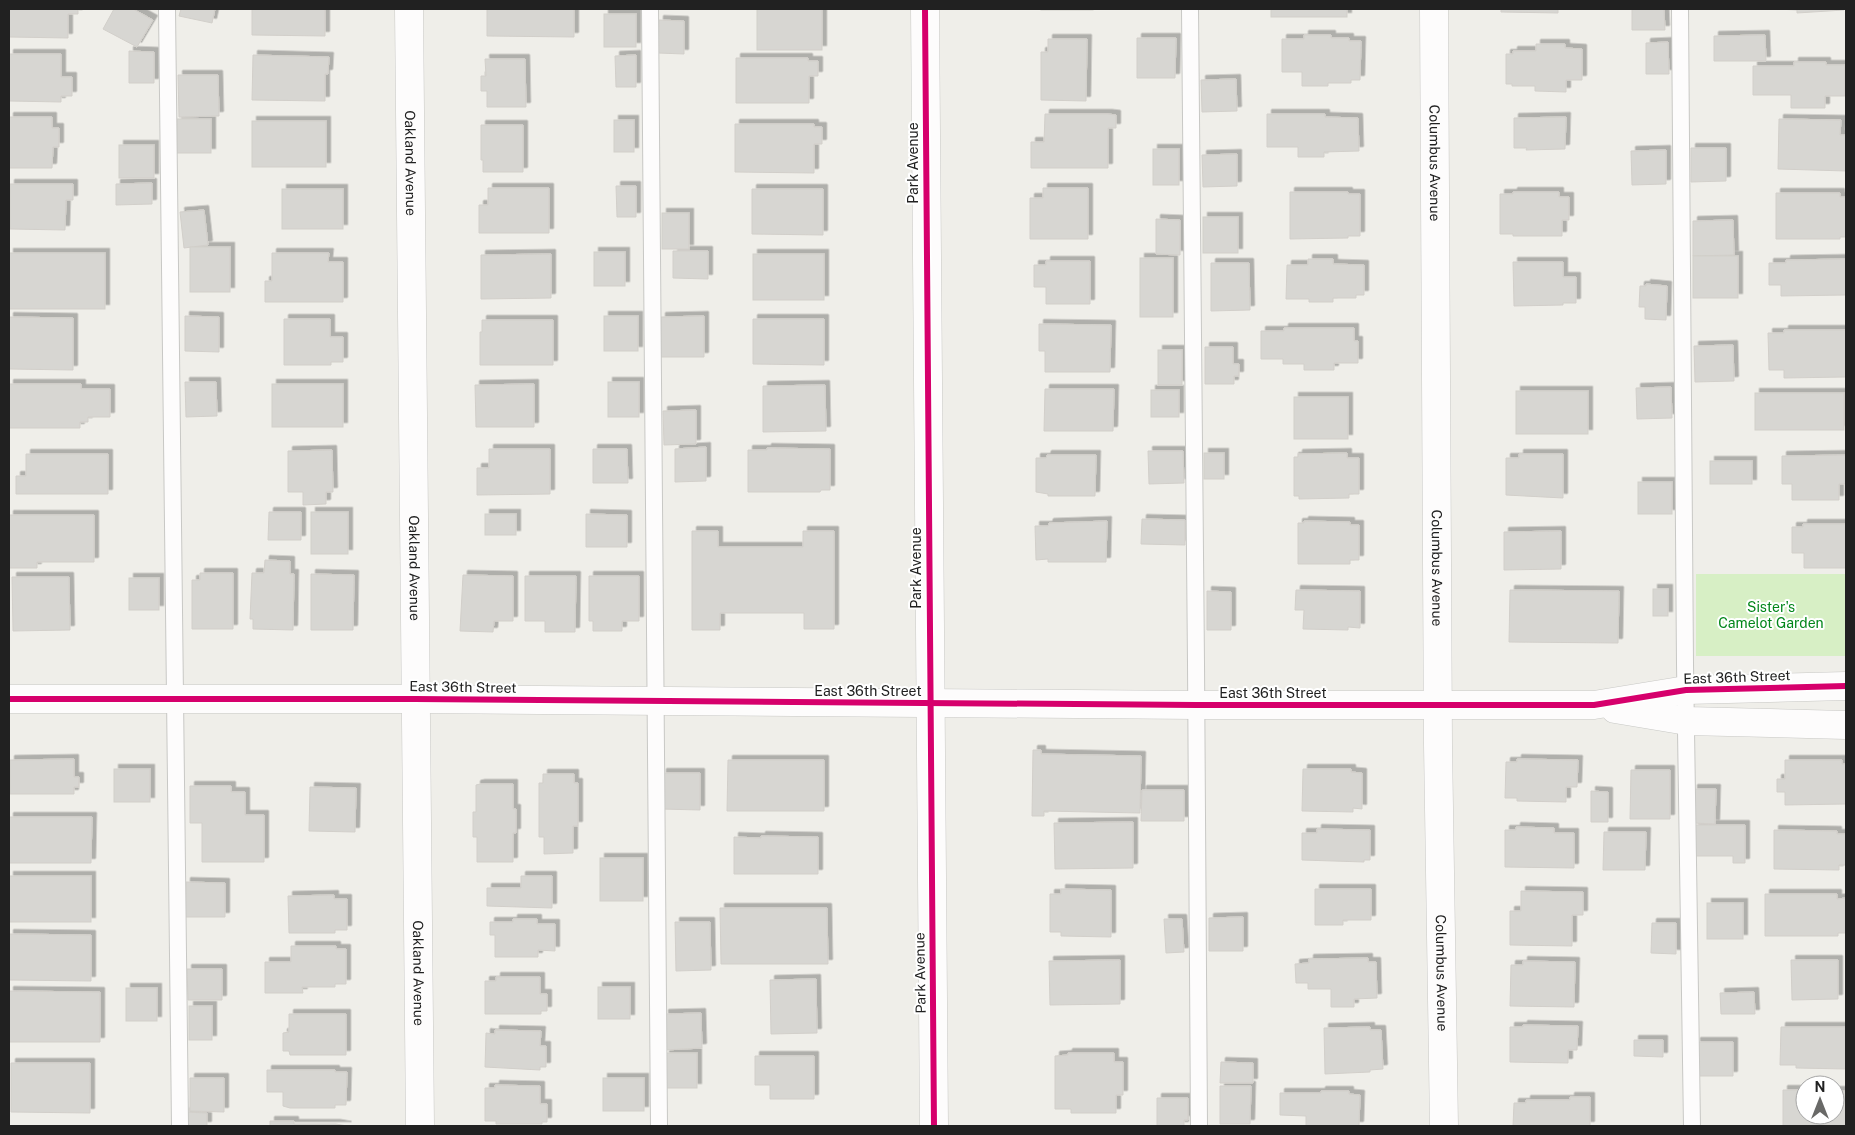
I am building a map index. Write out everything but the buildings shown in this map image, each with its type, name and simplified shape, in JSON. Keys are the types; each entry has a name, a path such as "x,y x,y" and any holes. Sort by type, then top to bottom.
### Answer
{"street":[{"name":"Oakland Avenue","path":"410,9 420,1126"},
{"name":"Park Avenue","path":"924,9 934,1126"},
{"name":"Columbus Avenue","path":"1434,9 1438,706 1444,1126"},
{"name":"East 36th Street","path":"9,700 416,699 1196,705 1594,705 1686,690 1846,686"},
{"name":"East 36th Street","path":"1594,705 1687,722 1846,725"}],"lane":[{"path":"167,9 180,1126"},
{"path":"650,9 660,1126"},
{"path":"1190,9 1199,1126"},
{"path":"1680,9 1692,1126"}],"green space":[{"name":"Sister's Camelot Garden","path":"1696,574 1846,574 1846,656 1696,656"}],"cycle path":[{"path":"925,9 934,1126"},
{"path":"9,699 415,699 1196,705 1594,705 1686,690 1846,686"}]}
